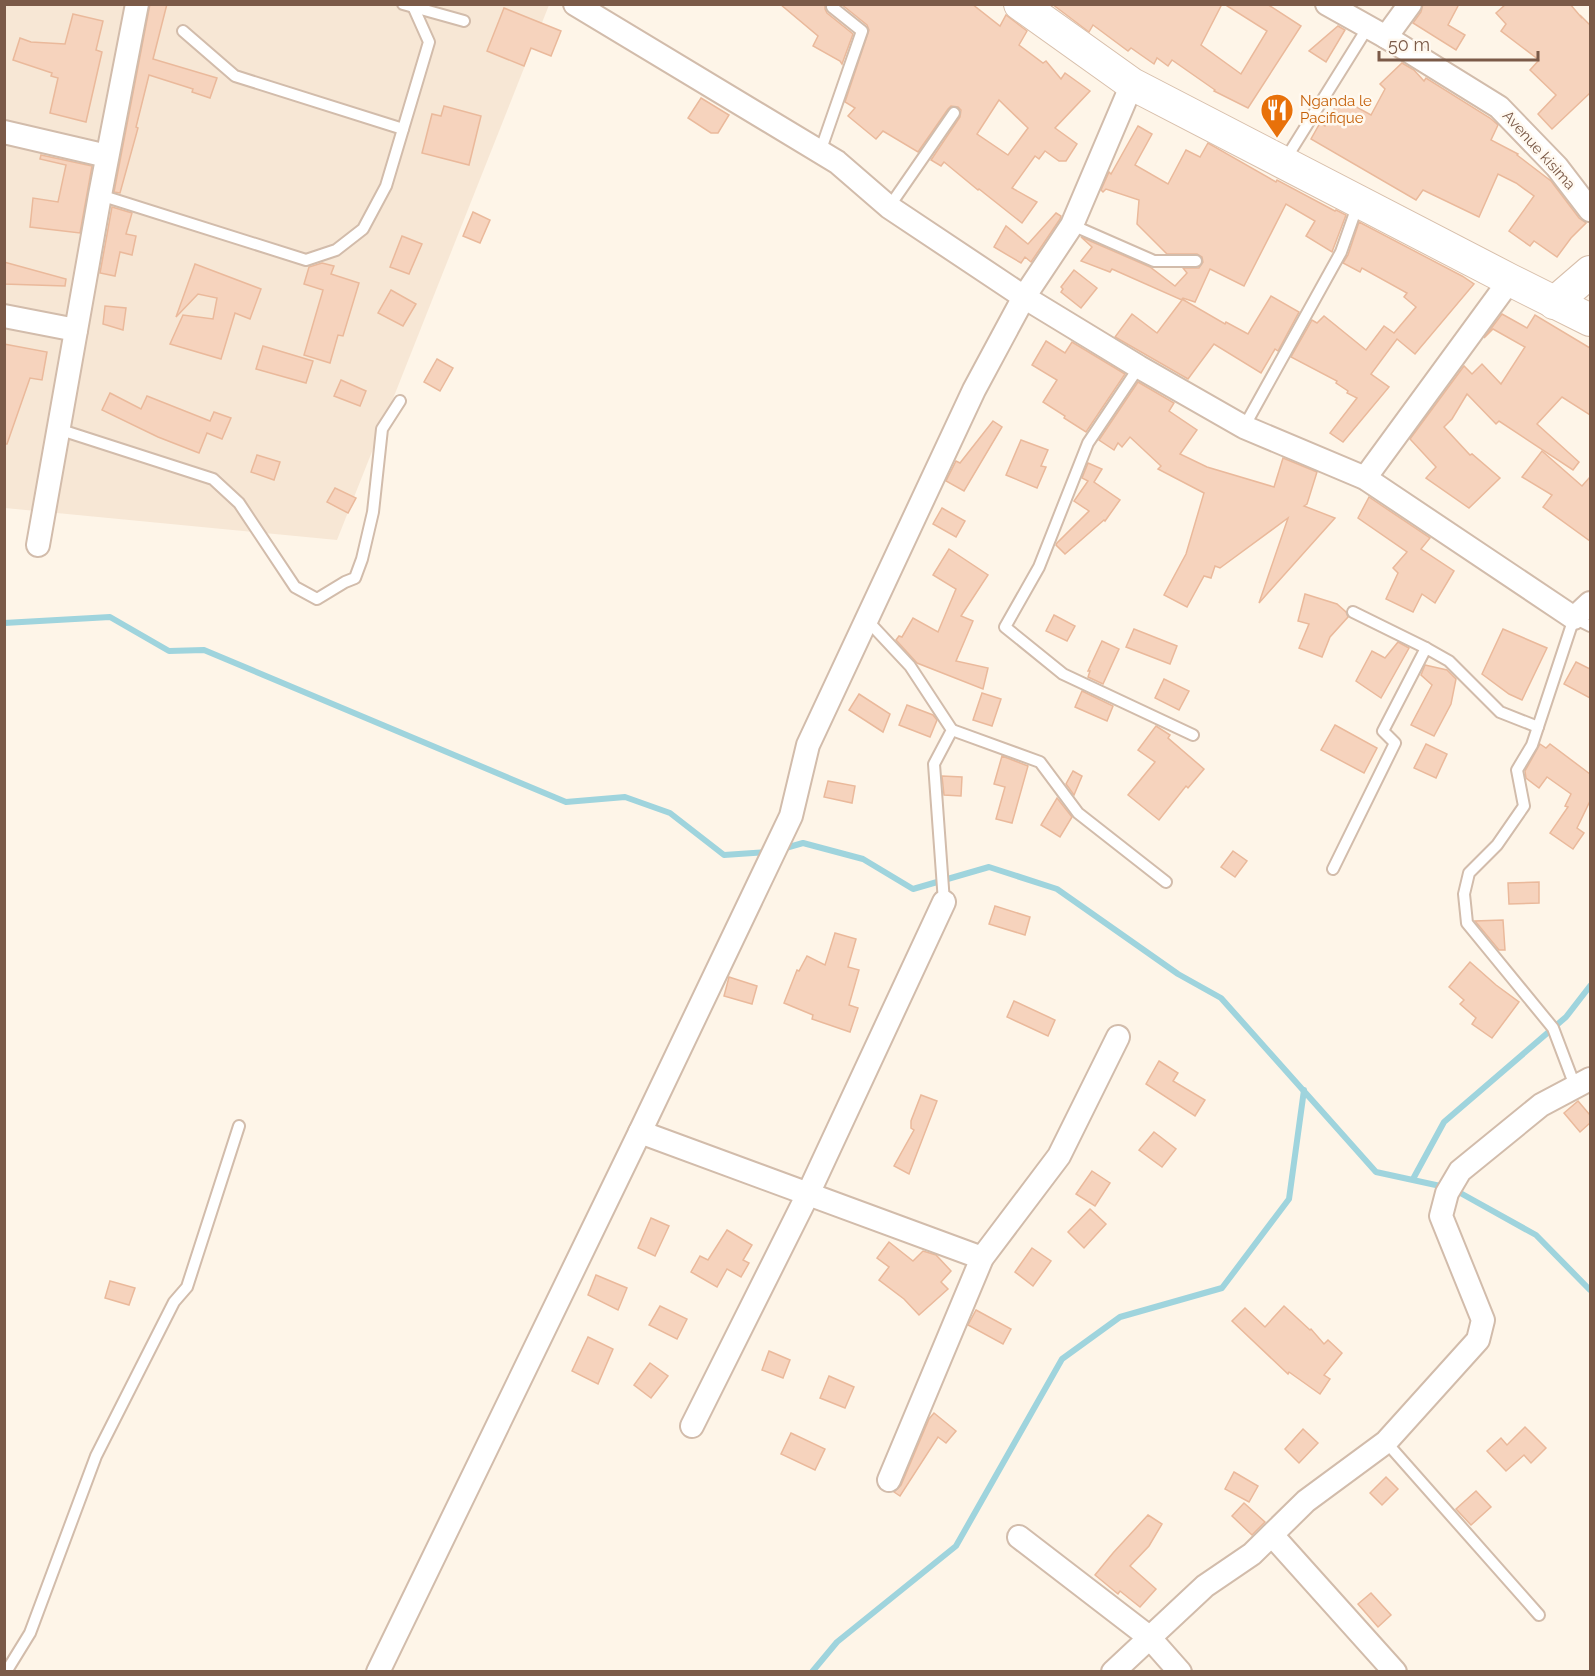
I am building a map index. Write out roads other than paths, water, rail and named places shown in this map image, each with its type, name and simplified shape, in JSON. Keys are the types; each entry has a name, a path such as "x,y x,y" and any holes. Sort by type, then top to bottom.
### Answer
{"street":[{"path":"38,546 107,156 137,4"},
{"path":"575,4 837,162 889,207 1024,297 1139,368 1244,427 1365,478 1582,622 1590,603"},
{"path":"1020,4 1132,84 1590,320"},
{"name":"Avenue kisima","path":"1327,4 1499,107 1557,167 1590,210"},
{"path":"1377,32 1410,4"},
{"path":"378,1671 791,816 808,745 974,390 1024,297 1072,225 1132,84"},
{"path":"4,132 107,156"},
{"path":"1554,303 1590,272"},
{"path":"1365,478 1510,280"},
{"path":"4,316 76,330"},
{"path":"692,1426 808,1194 944,902"},
{"path":"889,1480 982,1258 1059,1156 1118,1037"},
{"path":"1113,1671 1205,1586 1252,1554 1306,1501 1386,1442 1478,1340 1483,1320 1441,1216 1447,1193 1460,1171 1542,1105 1583,1083"},
{"path":"640,1132 982,1258"},
{"path":"1272,1535 1395,1671"},
{"path":"1019,1537 1149,1637 1180,1671"}],"lane":[{"path":"403,4 464,21"},
{"path":"100,195 306,260 336,250 363,229 386,186 429,42 413,6"},
{"path":"820,152 862,31 832,7"},
{"path":"183,32 235,76 403,129"},
{"path":"1283,162 1377,32"},
{"path":"889,207 954,113"},
{"path":"1244,427 1341,252 1359,202"},
{"path":"1072,225 1154,261 1196,261"},
{"path":"1139,368 1088,443 1039,567 1005,627 1063,674 1193,735"},
{"path":"58,429 213,479 239,503 294,587 317,599 355,578 373,512 382,429 400,401"},
{"path":"1353,612 1449,661 1500,712 1538,727"},
{"path":"866,619 910,666 952,730 1040,762 1078,813 1166,882"},
{"path":"1582,622 1532,745 1517,770 1524,806 1497,845 1469,873 1464,894 1467,924 1552,1028 1583,1083"},
{"path":"1333,869 1395,743 1383,731 1426,648"},
{"path":"944,902 934,764 952,730"},
{"path":"6,1671 30,1633 96,1456 174,1302 187,1287 239,1125"},
{"path":"1386,1442 1539,1615"}],"waterway":[{"path":"4,623 110,617 169,651 204,650 566,802 625,797 670,813 724,855 769,852"},
{"path":"782,849 803,843 863,859 913,889 989,867 1057,889 1178,974 1221,998 1376,1172 1445,1187"},
{"path":"1413,1179 1444,1122 1566,1017 1590,986"},
{"path":"812,1672 837,1642 956,1546 1062,1359 1120,1317 1222,1288 1289,1199 1304,1090"},
{"path":"1455,1190 1536,1235 1590,1290"}],"place":[{"name":"Nganda le Pacifique","path":"1277,139"}]}
